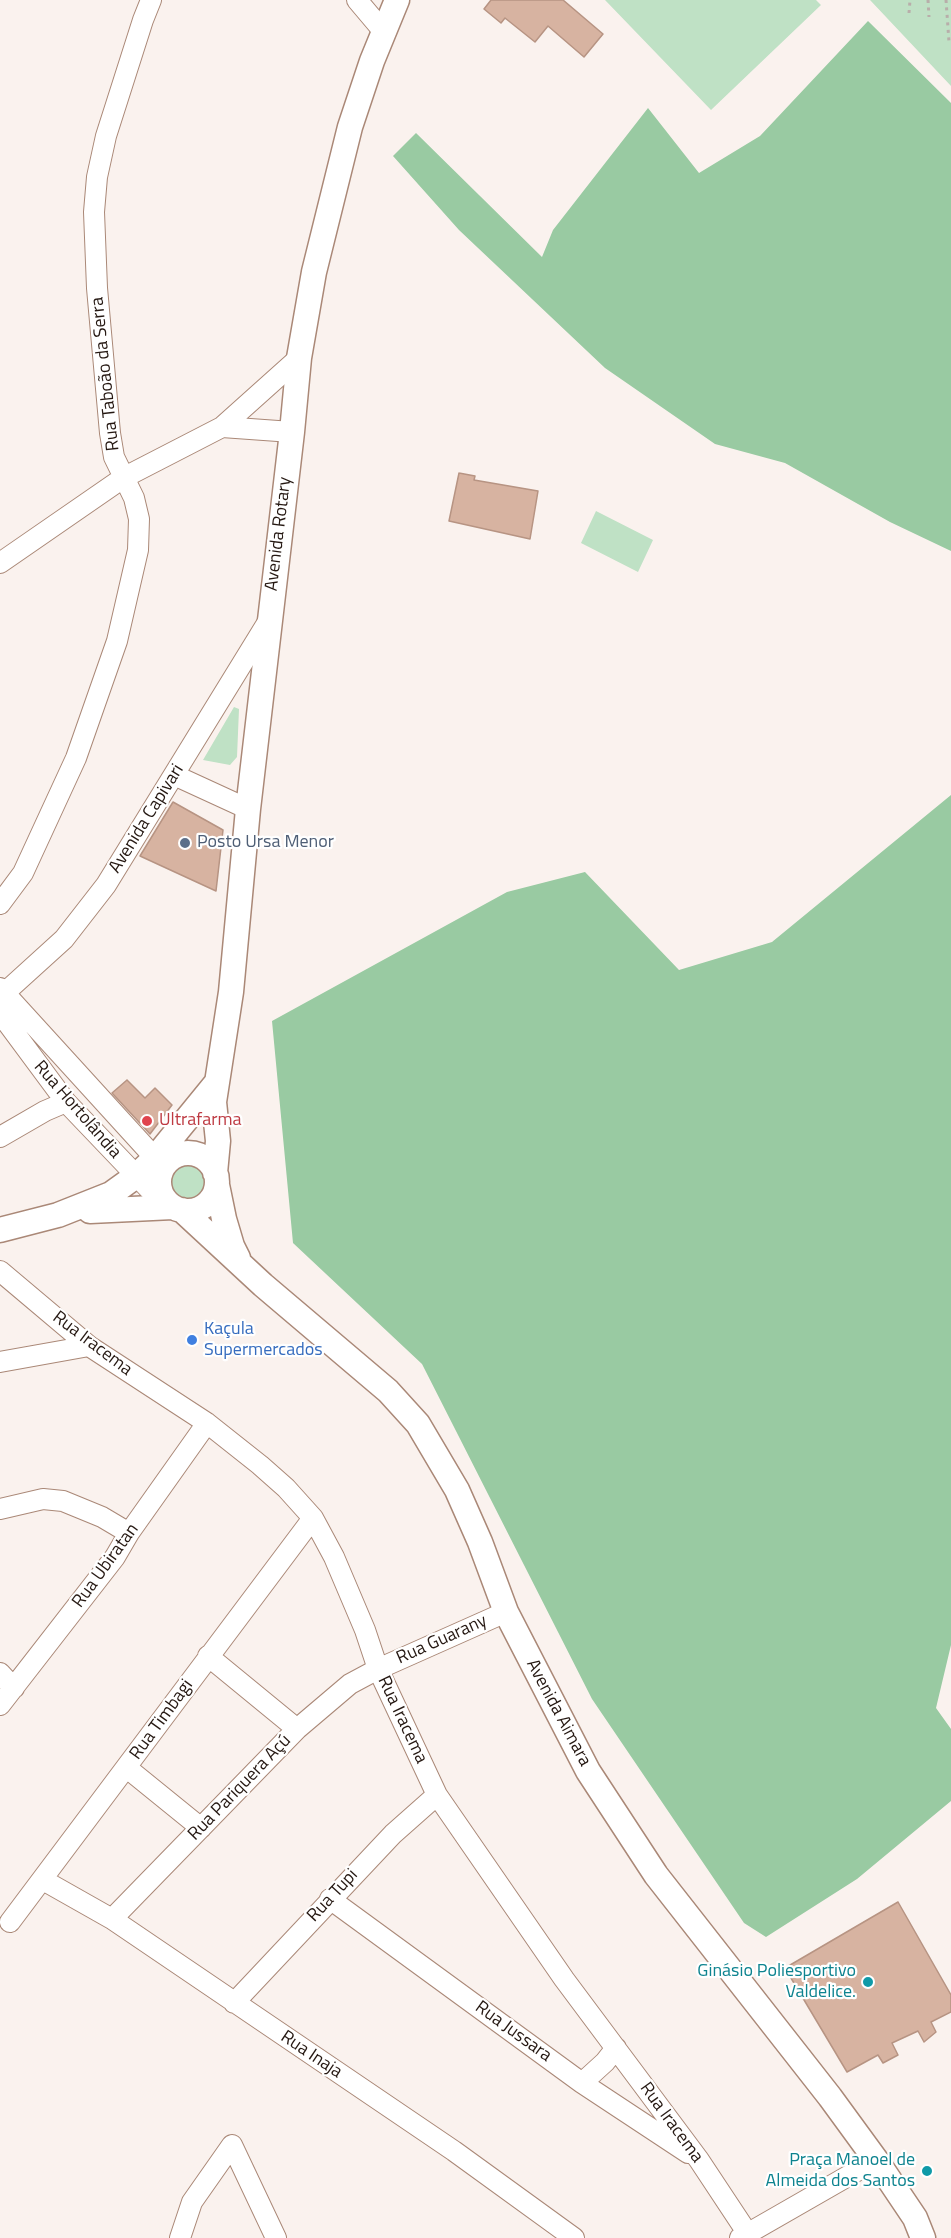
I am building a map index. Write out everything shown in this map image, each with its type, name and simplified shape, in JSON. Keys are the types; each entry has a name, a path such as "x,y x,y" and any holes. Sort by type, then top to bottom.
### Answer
{"main road":[{"name":"Avenida Rotary","path":"244,1268 232,1246 216,1179 218,1142 214,1102 231,992 248,809 299,358 314,272 334,184 372,61 397,0"},
{"path":"0,1230 58,1215 111,1194 136,1176 155,1158 219,1080"},
{"path":"58,1215 117,1208 173,1205 191,1210 208,1202 216,1179 207,1160 198,1155 180,1154 171,1158 160,1173 159,1183 173,1205"},
{"name":"Avenida Aimara","path":"173,1205 388,1391 418,1424 457,1490 480,1542 506,1612 588,1771 656,1875 831,2097 915,2218 923,2238"}],"street":[{"name":"Rua Taboão da Serra","path":"0,903 23,873 76,758 117,641 138,550 139,519 134,498 114,457 110,434 97,288 94,212 106,136 142,20 151,0"},
{"path":"357,0 384,32"},
{"path":"0,563 123,478 222,427 299,358"},
{"path":"222,427 292,432"},
{"name":"Avenida Capivari","path":"2,992 64,939 106,885 269,620"},
{"path":"174,775 248,809"},
{"name":"Rua Hortolândia","path":"2,992 155,1158"},
{"name":"Rua Hortolândia","path":"0,1013 66,1102 150,1190 173,1205"},
{"path":"0,1137 45,1111 66,1102"},
{"name":"Rua Iracema","path":"0,1271 88,1346 207,1423 260,1465 313,1518 338,1568 365,1630 378,1669 437,1795 564,1979 699,2160 744,2236"},
{"path":"0,1362 88,1346"},
{"name":"Rua Ubiratan","path":"0,1706 115,1557 129,1533 207,1423"},
{"path":"0,1509 43,1499 63,1500 102,1517 129,1533"},
{"name":"Rua Timbagi","path":"10,1922 313,1518"},
{"name":"Rua Guarany","path":"378,1669 506,1612"},
{"path":"208,1656 297,1729"},
{"name":"Rua Pariquera Açú","path":"112,1919 297,1729 350,1684 378,1669"},
{"path":"0,1673 14,1688"},
{"path":"127,1768 201,1828"},
{"name":"Rua Tupi","path":"234,2003 393,1834 437,1795"},
{"name":"Rua Inaja","path":"42,1880 112,1919 454,2151 574,2238"},
{"name":"Rua Jussara","path":"330,1899 582,2083 699,2160"},
{"path":"582,2083 616,2048"},
{"path":"180,2238 192,2202 232,2145 276,2238"},
{"path":"744,2236 876,2160"}],"path":[{"path":"909,13 910,0"},
{"path":"928,0 929,17"},
{"path":"946,0 949,42"}],"green space":[{"path":"605,0 816,0 821,5 711,110"},
{"path":"870,0 951,0 951,86"},
{"path":"868,21 951,103 951,551 890,522 785,463 715,444 605,368 459,230 393,156 416,133 542,257 553,230 648,108 699,173 760,136"},
{"path":"596,511 653,540 638,572 581,543"},
{"path":"234,707 239,709 237,757 230,765 203,760"},
{"path":"951,795 951,1645 936,1708 951,1729 951,1801 857,1879 766,1937 744,1923 592,1699 422,1364 293,1243 272,1021 507,892 585,872 679,970 772,942"},
{"path":"186,1162 193,1163 199,1168 204,1174 204,1188 199,1194 193,1199 186,1200 179,1199 173,1194 168,1188 167,1181 168,1174 173,1168 179,1163"}],"building":[{"path":"491,0 563,0 603,34 584,57 548,26 535,42 505,18 501,23 484,9"},
{"path":"459,473 475,476 474,480 538,491 530,539 449,521"},
{"name":"Posto Ursa Menor","path":"173,802 223,830 216,891 140,856"},
{"name":"Ultrafarma","path":"127,1080 145,1098 155,1088 172,1105 150,1134 112,1093"},
{"name":"Ginásio Poliesportivo Valdelice.","path":"898,1902 951,1995 951,2012 931,2022 936,2032 924,2042 918,2031 892,2043 898,2055 883,2063 878,2055 847,2072 785,1968"}],"place":[{"name":"Posto Ursa Menor","path":"185,843"},
{"name":"Ultrafarma","path":"147,1121"},
{"name":"Kaçula Supermercados","path":"192,1340"},
{"name":"Ginásio Poliesportivo Valdelice.","path":"868,1982"},
{"name":"Praça Manoel de Almeida dos Santos","path":"927,2171"}]}
